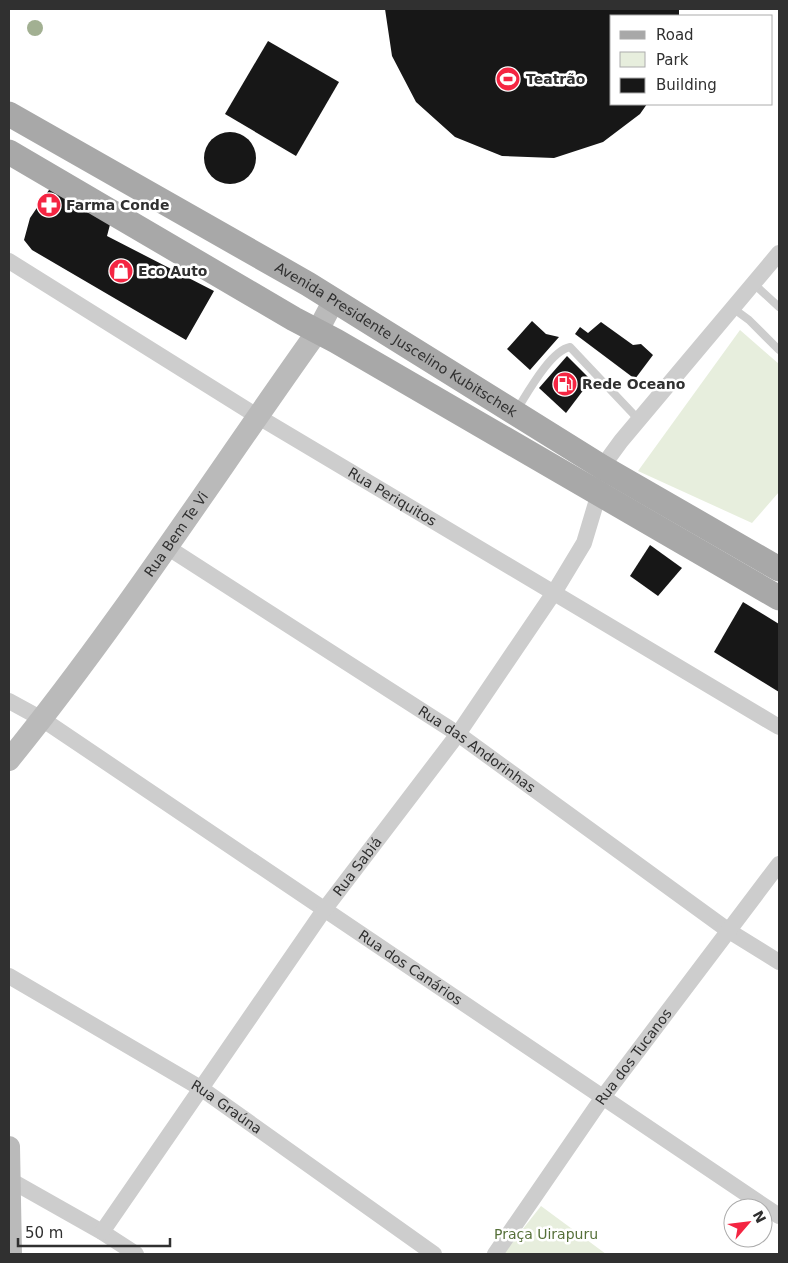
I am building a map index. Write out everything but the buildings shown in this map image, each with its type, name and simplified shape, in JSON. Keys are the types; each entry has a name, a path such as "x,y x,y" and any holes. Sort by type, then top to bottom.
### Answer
{"main road":[{"name":"Avenida Presidente Juscelino Kubitschek","path":"9,114 334,300 602,467 779,569"},
{"name":"Avenida Presidente Juscelino Kubitschek","path":"9,152 779,598"},
{"name":"Rua Bem Te Vi","path":"9,760 42,719 167,547 317,332 334,300"},
{"path":"9,1147 10,1254"}],"street":[{"path":"602,467 779,253"},
{"name":"Rua Periquitos","path":"9,261 257,416 556,591 779,726"},
{"name":"Rua Sabiá","path":"102,1232 324,910 458,734 556,591 584,543 599,493 602,467"},
{"name":"Rua das Andorinhas","path":"167,547 458,734 729,931 779,962"},
{"name":"Rua dos Canários","path":"9,701 42,719 779,1216"},
{"name":"Rua dos Tucanos","path":"495,1254 603,1097 779,864"},
{"name":"Rua Graúna","path":"9,976 202,1089 434,1254"},
{"path":"10,1180 102,1232 136,1254"}],"lane":[{"path":"754,284 779,307"},
{"path":"734,309 749,320 776,347 779,336"},
{"path":"514,412 550,362 562,349 570,347 639,420"}],"green space":[{"path":"740,330 779,364 779,492 752,523 638,471"},
{"name":"Praça Uirapuru","path":"541,1206 606,1254 503,1254"}],"place":[{"name":"Teatrão","path":"508,79"},
{"name":"Farma Conde","path":"49,205"},
{"name":"Eco Auto","path":"121,271"},
{"name":"Rede Oceano","path":"565,384"}]}
